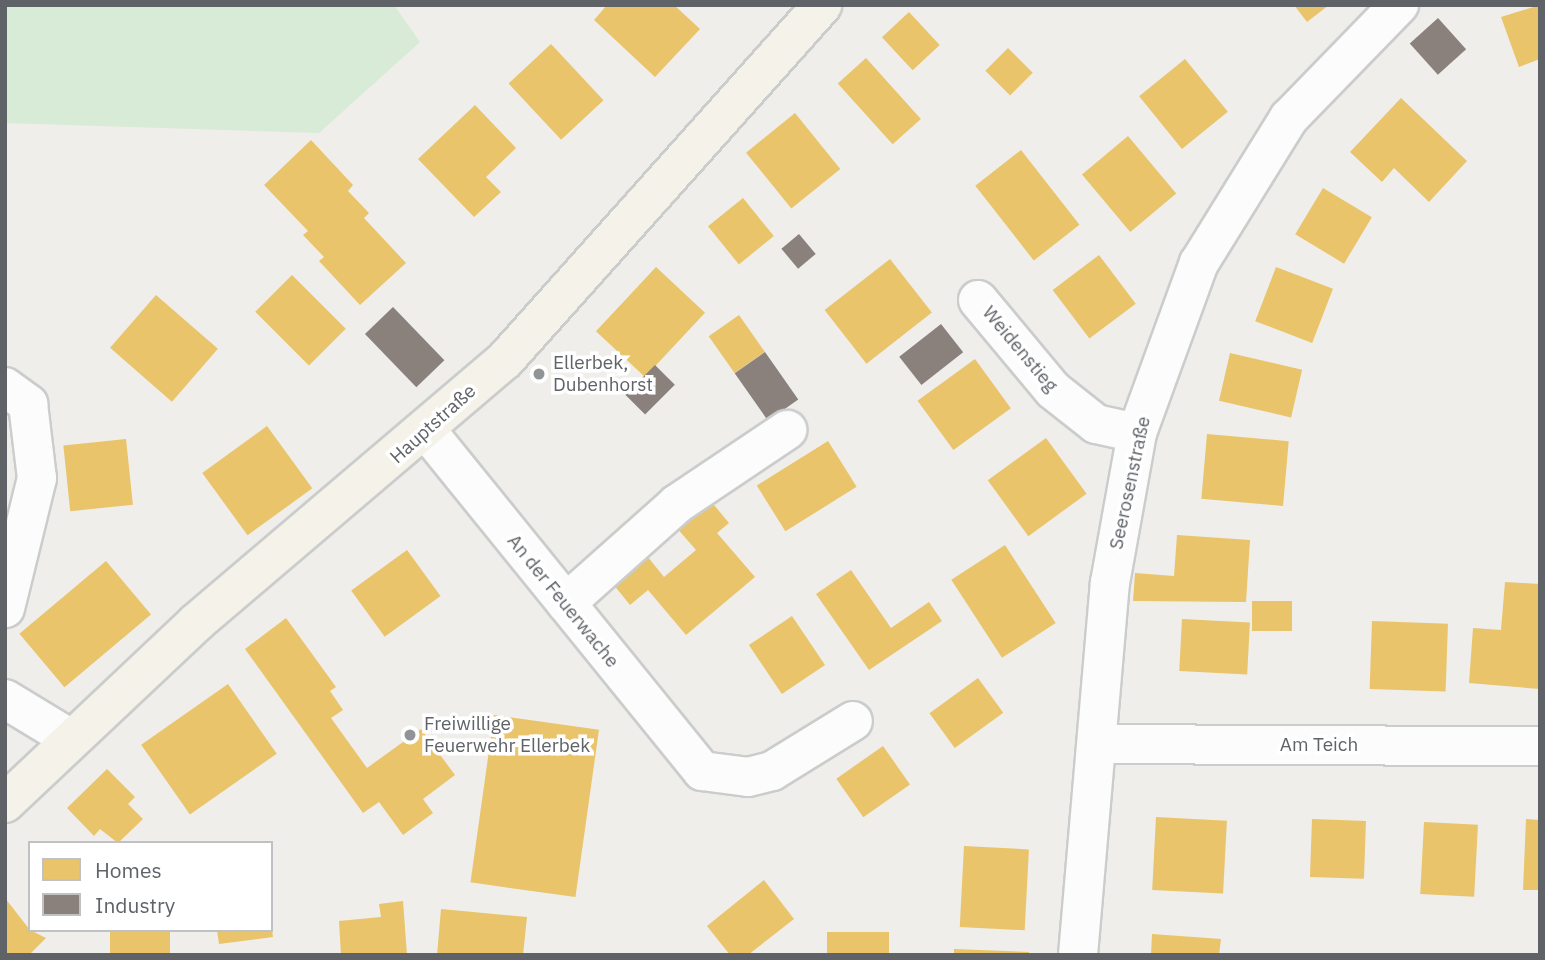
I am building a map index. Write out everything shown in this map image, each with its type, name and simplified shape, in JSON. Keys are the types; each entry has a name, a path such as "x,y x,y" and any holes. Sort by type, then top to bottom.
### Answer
{"main road":[{"name":"Hauptstraße","path":"5,803 197,622 426,430 505,360 822,5"}],"street":[{"name":"Seerosenstraße","path":"1078,955 1110,583 1137,433 1206,251 1289,118 1399,5"},
{"name":"Weidenstieg","path":"978,300 1053,390 1096,424 1137,433"},
{"path":"5,387 27,404 37,478 5,608"},
{"name":"An der Feuerwache","path":"426,430 702,771 748,777 772,771 853,721"},
{"path":"566,603 677,504 787,430"},
{"path":"5,699 71,739"},
{"name":"Am Teich","path":"1098,744 1540,747"}],"green space":[{"path":"5,5 394,5 420,42 319,133 5,123"}],"building: Homes":[{"path":"607,5 674,5 700,29 655,77 594,20"},
{"path":"1294,5 1329,5 1307,22"},
{"path":"1540,5 1540,59 1519,67 1501,17"},
{"path":"909,12 940,45 913,70 882,37"},
{"path":"551,44 604,100 561,140 509,84"},
{"path":"1008,48 1033,73 1010,95 985,71"},
{"path":"866,58 921,119 893,144 838,83"},
{"path":"1185,59 1228,112 1182,149 1139,96"},
{"path":"1401,98 1467,161 1429,202 1394,168 1382,182 1350,152"},
{"path":"475,105 516,148 486,177 501,192 474,217 418,159"},
{"path":"795,113 840,169 791,209 746,153"},
{"path":"1128,136 1176,193 1130,232 1082,175"},
{"path":"311,140 353,185 348,191 369,213 364,218 406,263 360,305 319,261 324,257 303,235 308,231 264,185"},
{"path":"1021,150 1079,225 1034,261 975,186"},
{"path":"1323,188 1372,217 1344,264 1295,234"},
{"path":"743,198 774,236 739,264 708,226"},
{"path":"1099,255 1136,304 1089,339 1053,290"},
{"path":"890,259 932,313 866,364 825,310"},
{"path":"656,267 705,313 645,377 596,331"},
{"path":"1276,267 1333,289 1312,343 1255,321"},
{"path":"292,275 346,329 309,366 255,312"},
{"path":"156,295 218,349 172,402 110,348"},
{"path":"739,315 765,352 735,373 709,336"},
{"path":"1230,353 1302,370 1291,417 1219,401"},
{"path":"975,359 1011,408 953,450 918,401"},
{"path":"267,426 312,488 248,535 202,473"},
{"path":"1207,434 1289,441 1283,506 1201,499"},
{"path":"1046,438 1087,494 1028,536 988,480"},
{"path":"126,439 133,505 70,511 63,446"},
{"path":"828,441 857,487 785,531 757,486"},
{"path":"709,499 729,523 717,533 755,577 686,635 648,590 630,605 609,579 643,551 664,577 696,550 675,526"},
{"path":"1177,535 1250,540 1246,602 1133,601 1135,573 1174,576"},
{"path":"1005,545 1056,623 1002,658 951,580"},
{"path":"407,550 441,596 385,637 351,591"},
{"path":"106,561 151,615 64,687 19,634"},
{"path":"851,570 891,628 929,602 942,621 869,670 816,594"},
{"path":"1505,582 1540,584 1540,689 1469,683 1473,628 1501,630"},
{"path":"1252,601 1292,601 1292,631 1252,631"},
{"path":"792,616 825,665 782,694 749,645"},
{"path":"286,618 336,687 330,691 343,710 331,718 367,768 421,729 455,775 423,799 433,813 403,835 379,802 363,813 245,649"},
{"path":"1182,619 1250,623 1247,674 1179,671"},
{"path":"1372,621 1448,624 1446,692 1370,689"},
{"path":"978,678 1003,713 955,748 929,713"},
{"path":"228,684 277,754 190,814 141,745"},
{"path":"494,715 599,730 575,897 470,882"},
{"path":"883,746 910,785 863,817 836,779"},
{"path":"107,769 135,797 128,804 143,819 120,841 115,841 100,829 94,836 67,808"},
{"path":"1156,817 1227,821 1223,894 1152,890"},
{"path":"1312,819 1366,821 1364,879 1310,877"},
{"path":"1526,819 1540,820 1540,890 1523,890"},
{"path":"1424,822 1478,825 1474,897 1420,894"},
{"path":"964,846 1029,849 1025,930 960,927"},
{"path":"764,880 794,919 748,955 730,955 707,926"},
{"path":"5,898 28,927 28,932 46,938 29,955 5,955"},
{"path":"403,901 407,955 341,955 339,921 381,917 379,904"},
{"path":"441,909 527,917 523,955 437,955"},
{"path":"110,932 170,932 170,955 110,955"},
{"path":"217,932 272,932 273,937 219,944"},
{"path":"827,932 889,932 889,955 827,955"},
{"path":"1152,934 1221,939 1219,955 1151,955"},
{"path":"954,949 1029,952 1029,955 954,955"}],"building: Industry":[{"path":"1438,18 1466,49 1438,75 1410,43"},
{"path":"799,234 816,254 798,269 781,249"},
{"path":"393,307 444,360 416,387 365,334"},
{"path":"941,324 963,352 921,385 899,357"},
{"path":"765,352 798,400 768,421 735,373"},
{"path":"655,365 675,385 645,414 625,395"}],"place":[{"name":"Ellerbek, Dubenhorst","path":"539,374"},
{"name":"Freiwillige Feuerwehr Ellerbek","path":"410,735"}]}
